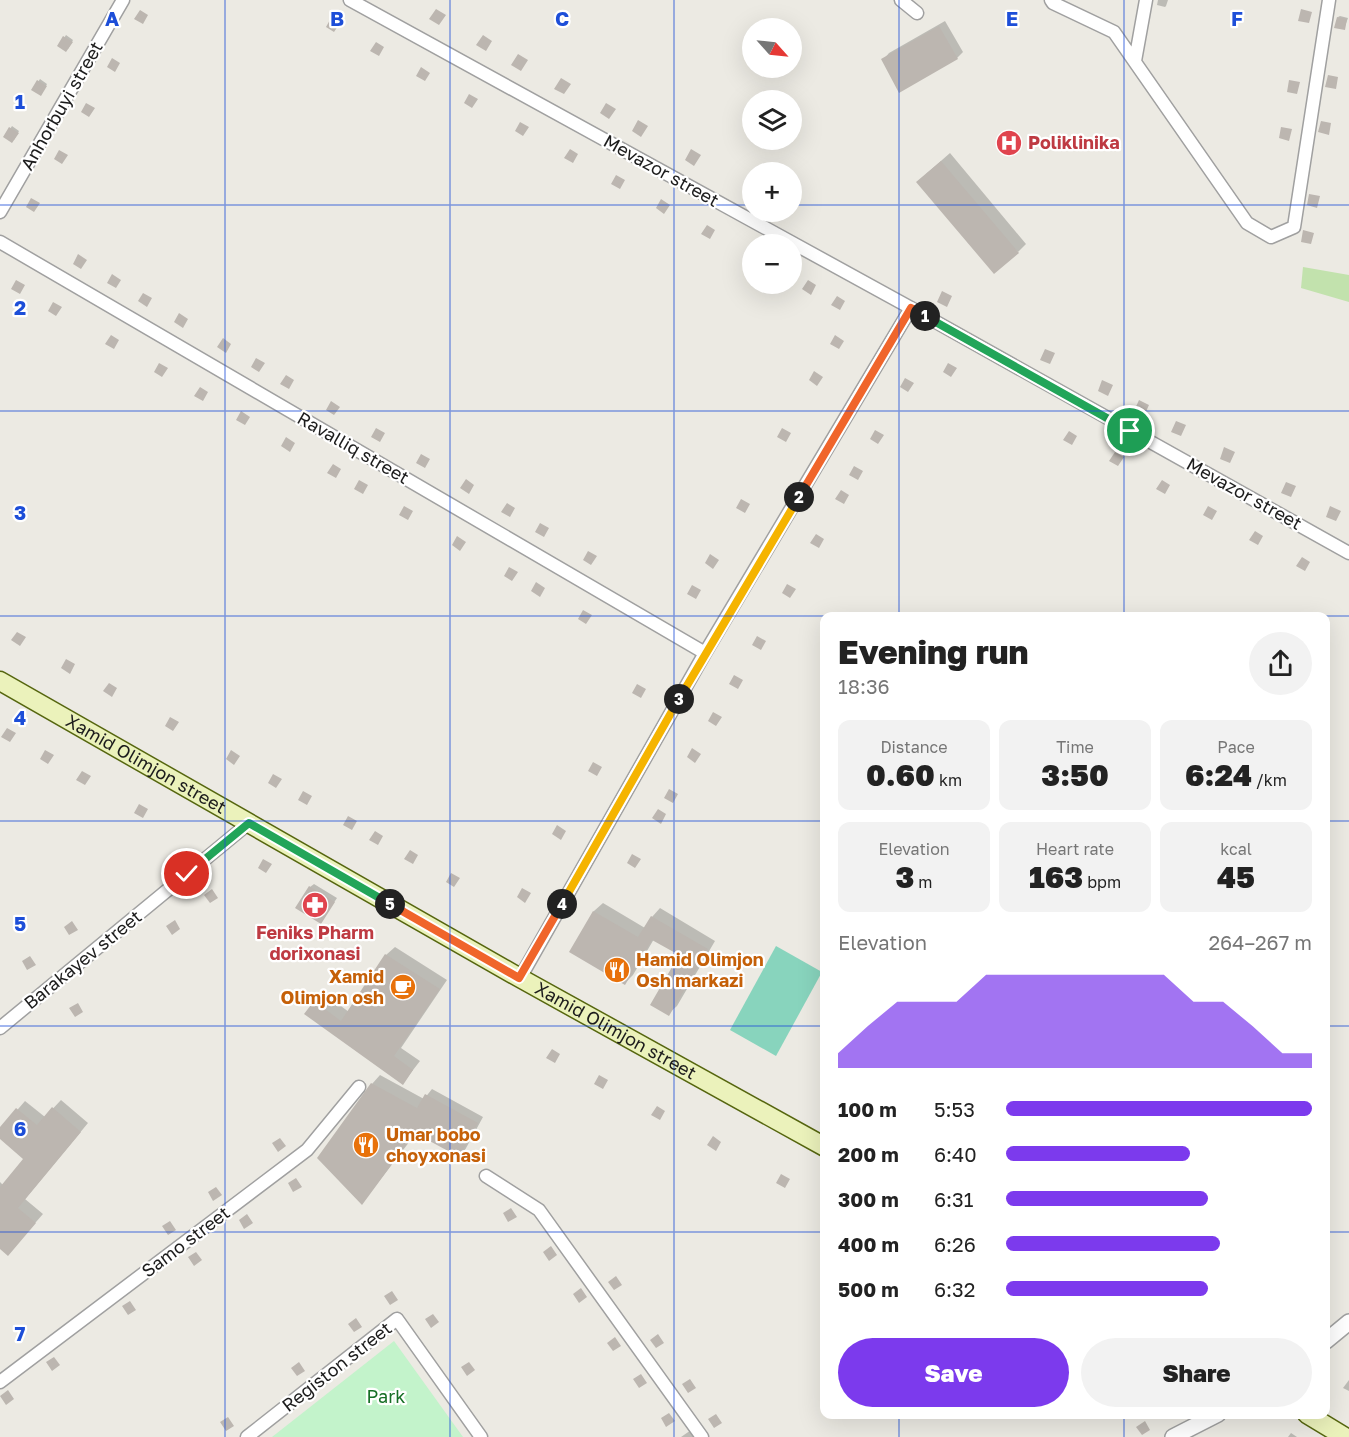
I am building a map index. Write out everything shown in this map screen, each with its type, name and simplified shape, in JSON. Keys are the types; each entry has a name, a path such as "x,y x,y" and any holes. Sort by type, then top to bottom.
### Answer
{"main road":[{"name":"Xamid Olimjon street","path":"0,681 519,978 820,1144"},
{"path":"1315,1419 1345,1437"}],"street":[{"name":"Anhorbuyi street","path":"0,212 123,0"},
{"name":"Mevazor street","path":"350,0 911,308 1349,553"},
{"path":"901,0 917,13"},
{"path":"1051,0 1114,32 1247,223 1270,237 1294,227 1329,0"},
{"path":"1135,61 1146,0"},
{"name":"Ravalliq street","path":"0,243 705,653"},
{"path":"519,978 705,653 911,308"},
{"name":"Barakayev street","path":"0,1028 249,823"},
{"name":"Samo street","path":"0,1382 307,1150 359,1087"},
{"path":"486,1176 539,1210 702,1437"},
{"name":"Registon street","path":"248,1437 397,1319 481,1437"},
{"path":"1330,1338 1349,1322"},
{"path":"1173,1437 1208,1419"}],"green space":[{"path":"1303,267 1349,275 1349,302 1301,288"},
{"path":"776,946 820,971 820,976 776,1056 730,1030"},
{"name":"Park","path":"394,1341 463,1437 272,1437"}],"building":[{"path":"436,9 446,15 439,25 429,19"},
{"path":"1301,9 1312,12 1309,23 1298,21"},
{"path":"140,10 148,15 143,24 134,19"},
{"path":"1337,17 1347,19 1345,30 1334,28"},
{"path":"331,18 340,23 334,32 326,27"},
{"path":"939,26 958,59 899,93 881,59"},
{"path":"483,35 492,41 486,51 476,45"},
{"path":"63,36 73,42 66,52 57,46"},
{"path":"376,42 384,47 379,56 370,51"},
{"path":"518,54 528,60 521,71 511,65"},
{"path":"112,58 120,63 115,72 107,67"},
{"path":"421,67 430,73 425,81 416,76"},
{"path":"1328,75 1338,77 1336,89 1325,87"},
{"path":"561,78 571,84 564,94 554,89"},
{"path":"37,80 47,86 41,96 31,90"},
{"path":"1289,80 1300,82 1297,94 1287,92"},
{"path":"469,94 478,99 472,108 464,103"},
{"path":"86,103 95,108 89,117 81,112"},
{"path":"606,103 616,109 609,119 600,113"},
{"path":"638,120 648,126 641,137 632,131"},
{"path":"1321,121 1331,123 1329,135 1318,132"},
{"path":"520,122 529,127 523,136 515,131"},
{"path":"9,127 19,133 12,143 3,137"},
{"path":"1281,127 1292,129 1289,141 1279,138"},
{"path":"570,149 578,154 573,163 564,158"},
{"path":"691,149 701,155 694,166 685,160"},
{"path":"59,150 68,155 62,164 54,159"},
{"path":"941,161 1019,253 994,274 916,182"},
{"path":"616,175 625,180 620,189 611,184"},
{"path":"1309,194 1320,196 1317,208 1307,205"},
{"path":"31,198 40,203 34,212 26,207"},
{"path":"661,199 670,205 664,214 656,208"},
{"path":"707,225 715,230 710,239 701,234"},
{"path":"1303,230 1314,233 1311,244 1301,242"},
{"path":"78,254 87,260 81,269 73,264"},
{"path":"112,274 121,280 116,288 107,283"},
{"path":"16,280 25,285 20,294 11,289"},
{"path":"808,280 816,285 811,295 802,289"},
{"path":"942,291 952,296 947,307 937,302"},
{"path":"143,293 152,298 147,307 138,301"},
{"path":"837,296 845,301 840,310 831,305"},
{"path":"53,302 62,307 56,316 48,311"},
{"path":"179,313 188,319 183,328 174,322"},
{"path":"111,335 119,340 114,349 105,344"},
{"path":"835,335 844,341 839,349 830,344"},
{"path":"223,338 231,344 226,353 217,347"},
{"path":"1045,349 1055,353 1050,364 1040,360"},
{"path":"256,358 265,363 259,372 251,367"},
{"path":"159,363 168,368 162,377 154,372"},
{"path":"948,363 957,368 951,377 943,372"},
{"path":"814,371 823,377 817,386 809,380"},
{"path":"286,375 294,380 289,389 280,384"},
{"path":"905,378 914,383 908,392 900,387"},
{"path":"1102,380 1113,385 1108,396 1098,391"},
{"path":"200,387 208,392 203,401 194,396"},
{"path":"1139,400 1149,405 1144,416 1134,411"},
{"path":"331,401 340,407 334,415 326,410"},
{"path":"241,411 250,417 245,425 236,420"},
{"path":"1176,421 1186,425 1181,436 1171,432"},
{"path":"376,428 385,433 380,442 371,437"},
{"path":"782,428 791,433 786,442 777,437"},
{"path":"875,430 884,435 878,444 870,439"},
{"path":"1069,431 1077,436 1072,445 1063,440"},
{"path":"286,437 295,443 290,452 281,446"},
{"path":"1224,447 1235,452 1230,463 1220,459"},
{"path":"1115,452 1124,457 1118,466 1109,461"},
{"path":"421,454 430,459 425,468 416,463"},
{"path":"333,464 341,469 336,478 327,473"},
{"path":"854,466 863,471 858,480 849,475"},
{"path":"466,479 474,485 469,494 460,488"},
{"path":"359,480 368,485 363,494 354,489"},
{"path":"1162,480 1170,485 1165,494 1156,489"},
{"path":"1286,482 1296,486 1291,497 1281,493"},
{"path":"841,490 849,495 844,504 835,499"},
{"path":"741,499 750,504 745,513 736,508"},
{"path":"507,503 515,508 510,517 501,512"},
{"path":"404,506 413,511 408,520 399,515"},
{"path":"1208,506 1217,511 1212,520 1203,515"},
{"path":"1330,506 1341,511 1336,521 1326,517"},
{"path":"540,523 549,528 544,537 535,532"},
{"path":"1255,531 1263,536 1258,545 1249,540"},
{"path":"816,534 824,539 819,548 810,543"},
{"path":"457,536 466,542 460,551 452,545"},
{"path":"588,551 597,556 591,565 583,560"},
{"path":"710,554 719,560 713,569 705,563"},
{"path":"1302,557 1310,562 1305,571 1296,566"},
{"path":"509,567 518,572 512,581 504,576"},
{"path":"536,582 545,588 540,597 531,591"},
{"path":"787,584 796,589 790,598 782,593"},
{"path":"692,585 701,590 696,599 687,594"},
{"path":"583,610 592,615 586,624 578,619"},
{"path":"17,632 26,637 20,646 11,640"},
{"path":"757,636 766,641 761,650 752,645"},
{"path":"66,659 75,664 70,674 61,668"},
{"path":"734,675 743,680 738,689 729,684"},
{"path":"109,683 117,688 112,697 103,691"},
{"path":"637,684 646,689 641,698 632,693"},
{"path":"713,712 722,717 716,726 708,721"},
{"path":"170,717 179,722 173,731 165,726"},
{"path":"7,728 16,733 10,742 1,737"},
{"path":"692,748 701,754 695,763 687,757"},
{"path":"45,750 54,755 48,764 40,759"},
{"path":"231,750 240,756 234,765 226,759"},
{"path":"593,762 602,767 597,776 588,771"},
{"path":"82,771 91,776 85,785 76,780"},
{"path":"273,774 282,779 276,788 268,783"},
{"path":"669,789 678,794 673,803 664,798"},
{"path":"303,791 312,796 307,805 298,800"},
{"path":"139,804 148,809 143,818 134,813"},
{"path":"658,809 666,814 661,824 652,818"},
{"path":"348,816 357,821 352,830 343,825"},
{"path":"557,825 566,831 561,840 552,834"},
{"path":"375,831 383,836 378,845 369,840"},
{"path":"410,850 418,855 413,864 404,859"},
{"path":"632,854 641,859 635,868 627,863"},
{"path":"263,859 272,864 266,873 258,868"},
{"path":"451,873 460,878 454,887 446,882"},
{"name":"Feniks Pharm dorixonasi","path":"309,886 335,902 321,924 295,908"},
{"path":"522,888 531,893 525,903 517,897"},
{"path":"212,889 218,898 210,903 204,895"},
{"name":"Hamid Olimjon Osh markazi","path":"593,911 638,937 651,916 708,949 669,1016 650,1005 679,955 652,940 625,985 569,952"},
{"path":"175,920 180,929 172,935 166,926"},
{"path":"72,921 78,930 69,935 64,927"},
{"path":"385,954 440,989 394,1056 413,1070 403,1085 304,1014 314,1001 341,1021"},
{"path":"30,956 36,965 27,970 22,961"},
{"path":"78,1003 83,1012 75,1017 69,1008"},
{"path":"552,1049 560,1054 555,1063 546,1058"},
{"path":"599,1075 608,1080 603,1089 594,1084"},
{"name":"Umar bobo choyxonasi","path":"371,1083 417,1108 425,1094 478,1123 459,1157 415,1133 362,1205 317,1158"},
{"path":"657,1106 665,1111 660,1120 651,1115"},
{"path":"52,1107 81,1132 18,1208 36,1223 8,1256 0,1249 0,1187 23,1159 0,1139 0,1127 16,1108 37,1125"},
{"path":"713,1136 721,1142 716,1151 707,1145"},
{"path":"280,1138 286,1146 278,1152 272,1143"},
{"path":"781,1174 790,1179 785,1188 776,1183"},
{"path":"296,1178 302,1187 293,1192 288,1183"},
{"path":"216,1187 222,1195 213,1201 208,1192"},
{"path":"511,1208 517,1217 508,1222 503,1213"},
{"path":"247,1214 253,1223 244,1229 239,1220"},
{"path":"170,1221 176,1230 168,1235 162,1226"},
{"path":"551,1246 557,1255 549,1261 543,1252"},
{"path":"196,1252 202,1260 194,1266 188,1257"},
{"path":"616,1276 622,1285 614,1290 608,1282"},
{"path":"581,1288 587,1297 579,1303 573,1294"},
{"path":"392,1291 398,1300 390,1305 384,1296"},
{"path":"130,1301 136,1310 128,1315 122,1306"},
{"path":"433,1314 439,1322 431,1328 425,1319"},
{"path":"356,1318 362,1327 354,1332 348,1324"},
{"path":"658,1334 664,1343 656,1348 650,1340"},
{"path":"615,1337 621,1346 613,1351 607,1343"},
{"path":"54,1357 60,1365 52,1371 46,1362"},
{"path":"299,1362 305,1371 297,1376 291,1368"},
{"path":"469,1362 475,1370 467,1376 461,1367"},
{"path":"641,1374 647,1383 639,1388 633,1379"},
{"path":"690,1379 696,1388 688,1393 682,1384"},
{"path":"8,1390 14,1399 6,1405 0,1396"},
{"path":"669,1413 675,1421 666,1427 661,1418"},
{"path":"716,1414 722,1423 714,1428 708,1419"},
{"path":"228,1417 234,1426 226,1431 220,1422"},
{"path":"1145,1421 1150,1430 1142,1435 1136,1427"}],"place":[{"name":"Poliklinika","path":"1009,143"},
{"name":"Feniks Pharm dorixonasi","path":"315,905"},
{"name":"Hamid Olimjon Osh markazi","path":"617,970"},
{"name":"Xamid Olimjon osh","path":"403,987"},
{"name":"Umar bobo choyxonasi","path":"366,1145"}],"route":[{"path":"187,874 249,823 519,978 705,653 911,308 1130,431"}]}
